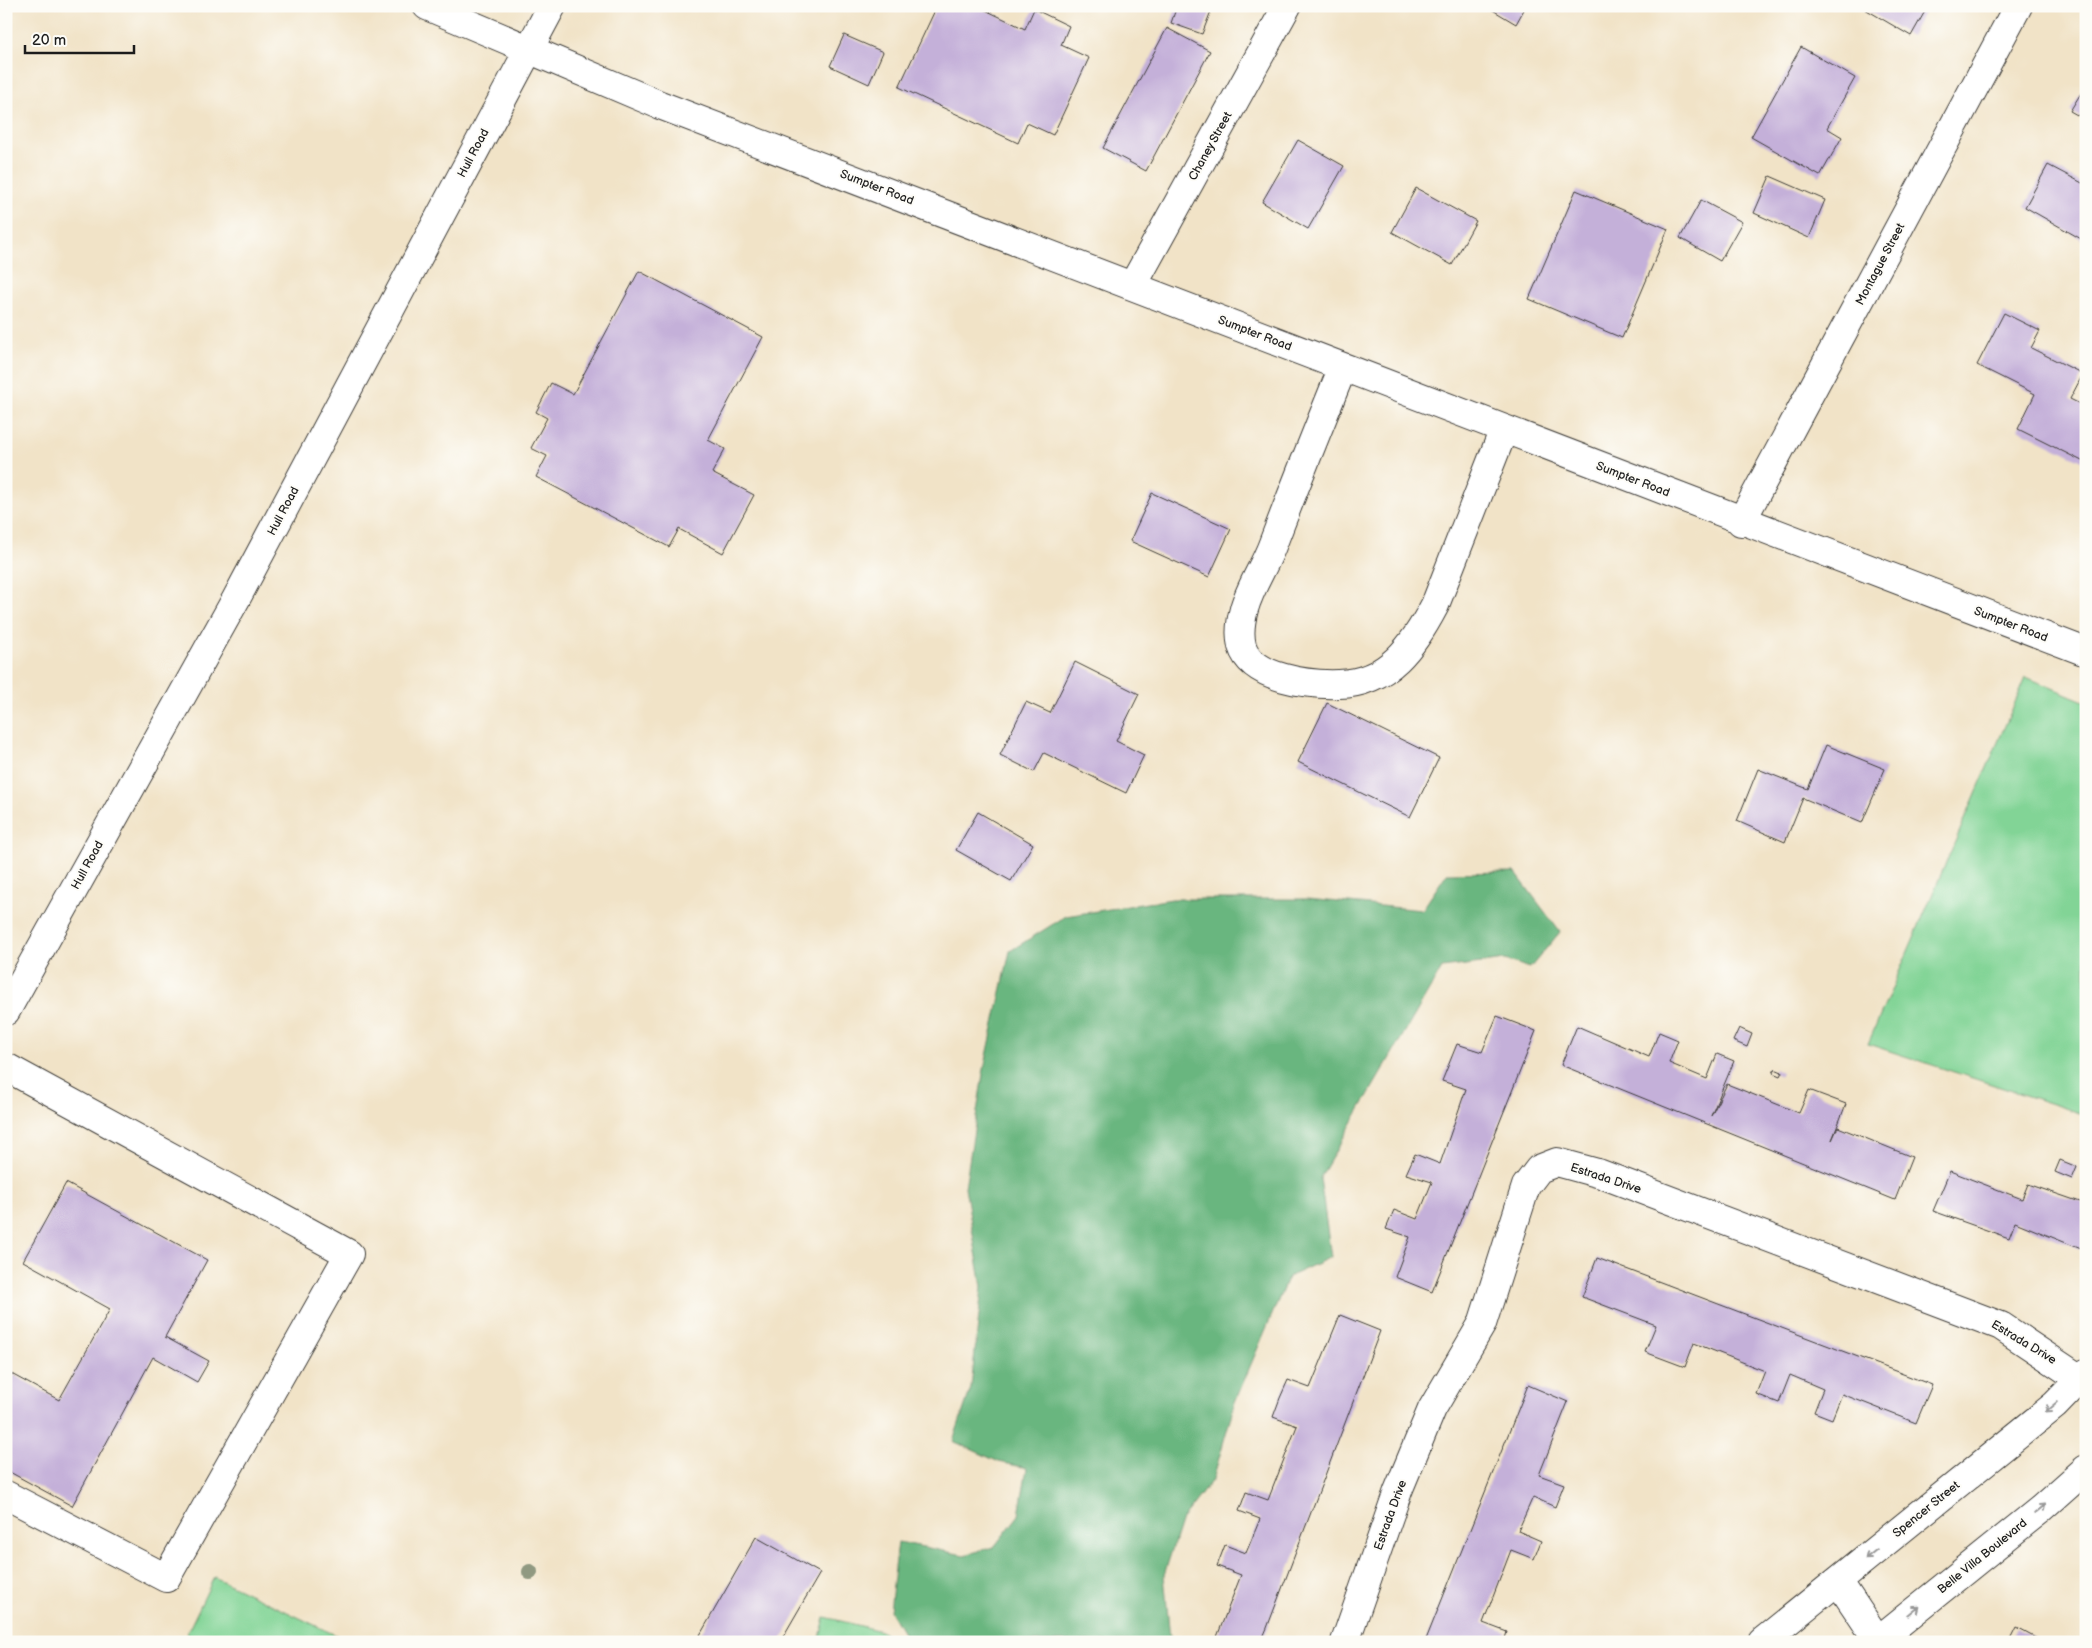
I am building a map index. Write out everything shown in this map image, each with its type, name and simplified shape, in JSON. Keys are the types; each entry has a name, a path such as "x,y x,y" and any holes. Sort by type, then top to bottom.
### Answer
{"street":[{"name":"Sumpter Road","path":"428,6 660,105 1133,285 1741,522 2086,652"},
{"name":"Hull Road","path":"6,1011 236,599 552,6"},
{"name":"Chaney Street","path":"1133,285 1287,6"},
{"name":"Montague Street","path":"1741,522 2018,6"},
{"path":"1343,367 1269,553 1253,587 1241,627 1242,646 1249,659 1266,671 1284,678 1304,682 1354,684 1393,666 1421,631 1435,605 1504,429"},
{"path":"6,1067 349,1254 166,1578 6,1495"},
{"name":"Estrada Drive","path":"1345,1642 1398,1491 1432,1409 1482,1324 1526,1186 1539,1169 1557,1162 1601,1174 2001,1326 2084,1378"},
{"name":"Spencer Street","path":"1762,1642 2055,1405 2084,1378"},
{"name":"Belle Villa Boulevard","path":"1878,1641 2041,1509 2086,1469"},
{"path":"1838,1581 1878,1641"}],"green space":[{"path":"2026,677 2086,702 2086,1115 1868,1044"},
{"path":"1515,872 1560,932 1530,968 1505,960 1442,968 1320,1178 1331,1257 1288,1277 1235,1402 1213,1479 1182,1519 1164,1575 1170,1638 1161,1642 908,1642 890,1611 898,1542 964,1555 994,1547 1019,1515 1027,1468 999,1462 953,1441 971,1388 982,1287 965,1187 983,1074 1010,951 1066,916 1172,899 1307,899 1422,910 1447,873"},
{"path":"214,1577 350,1642 183,1642"},
{"path":"825,1617 881,1631 895,1642 819,1642"}],"building":[{"path":"937,6 977,6 1025,29 1034,9 1069,26 1061,45 1089,58 1053,135 1027,123 1018,143 899,87"},
{"path":"1177,6 1213,6 1202,34 1171,23"},
{"path":"1486,6 1526,6 1516,24"},
{"path":"1866,6 1928,6 1911,36 1865,9"},
{"path":"1167,28 1210,51 1146,171 1103,148"},
{"path":"844,35 883,52 869,84 830,66"},
{"path":"1801,47 1855,78 1827,128 1842,137 1820,176 1751,137"},
{"path":"2086,85 2086,120 2070,111"},
{"path":"1298,140 1344,166 1308,229 1262,202"},
{"path":"2048,165 2086,185 2086,234 2083,240 2025,207"},
{"path":"1770,176 1825,200 1809,238 1754,213"},
{"path":"1416,188 1476,221 1452,265 1392,232"},
{"path":"1576,190 1668,229 1622,338 1529,299"},
{"path":"1701,200 1742,222 1720,261 1680,238"},
{"path":"639,271 763,337 708,440 725,449 712,473 754,495 723,553 679,529 669,547 536,477 547,456 531,448 547,418 536,412 551,383 573,394"},
{"path":"2004,313 2040,331 2031,348 2083,374 2070,399 2086,407 2086,463 2018,429 2035,394 1977,365"},
{"path":"1152,493 1231,529 1209,577 1130,541"},
{"path":"1075,662 1139,694 1116,741 1144,755 1126,793 1044,753 1034,772 1000,755 1026,702 1050,713"},
{"path":"1327,703 1439,758 1410,817 1298,762"},
{"path":"1826,745 1885,769 1862,823 1803,798 1785,842 1737,821 1758,769 1808,789"},
{"path":"978,812 1033,844 1011,881 956,850"},
{"path":"1497,1016 1536,1031 1432,1292 1395,1277 1410,1237 1386,1229 1394,1210 1417,1219 1432,1182 1406,1174 1415,1154 1440,1164 1466,1089 1442,1081 1457,1044 1482,1052"},
{"path":"1577,1026 1649,1057 1659,1032 1678,1040 1669,1063 1707,1079 1717,1054 1734,1061 1711,1116 1727,1084 1799,1113 1809,1090 1846,1104 1832,1140 1838,1127 1912,1157 1895,1200 1561,1065"},
{"path":"1739,1028 1752,1034 1747,1047 1733,1041"},
{"path":"1775,1069 1782,1072 1780,1076 1773,1073"},
{"path":"2060,1160 2077,1167 2072,1179 2055,1172"},
{"path":"1950,1171 2022,1199 2028,1184 2086,1204 2086,1251 2015,1222 2009,1238 1933,1211"},
{"path":"66,1183 207,1260 165,1337 209,1361 197,1382 153,1357 72,1506 6,1470 6,1371 59,1400 110,1309 23,1261"},
{"path":"1597,1258 1932,1385 1916,1423 1842,1394 1832,1419 1814,1412 1823,1389 1790,1375 1779,1403 1756,1394 1765,1371 1694,1343 1685,1367 1645,1352 1656,1325 1582,1297"},
{"path":"1340,1315 1380,1331 1267,1628 1261,1642 1215,1642 1241,1575 1217,1566 1225,1545 1246,1553 1260,1519 1239,1511 1246,1492 1268,1500 1297,1426 1273,1417 1280,1398 1288,1380 1310,1388"},
{"path":"1528,1385 1568,1402 1539,1475 1564,1484 1555,1507 1533,1497 1518,1531 1541,1541 1534,1559 1511,1550 1483,1623 1507,1632 1504,1642 1425,1642"},
{"path":"756,1537 820,1573 780,1642 696,1642"},
{"path":"2017,1628 2043,1642 2010,1642"}]}
